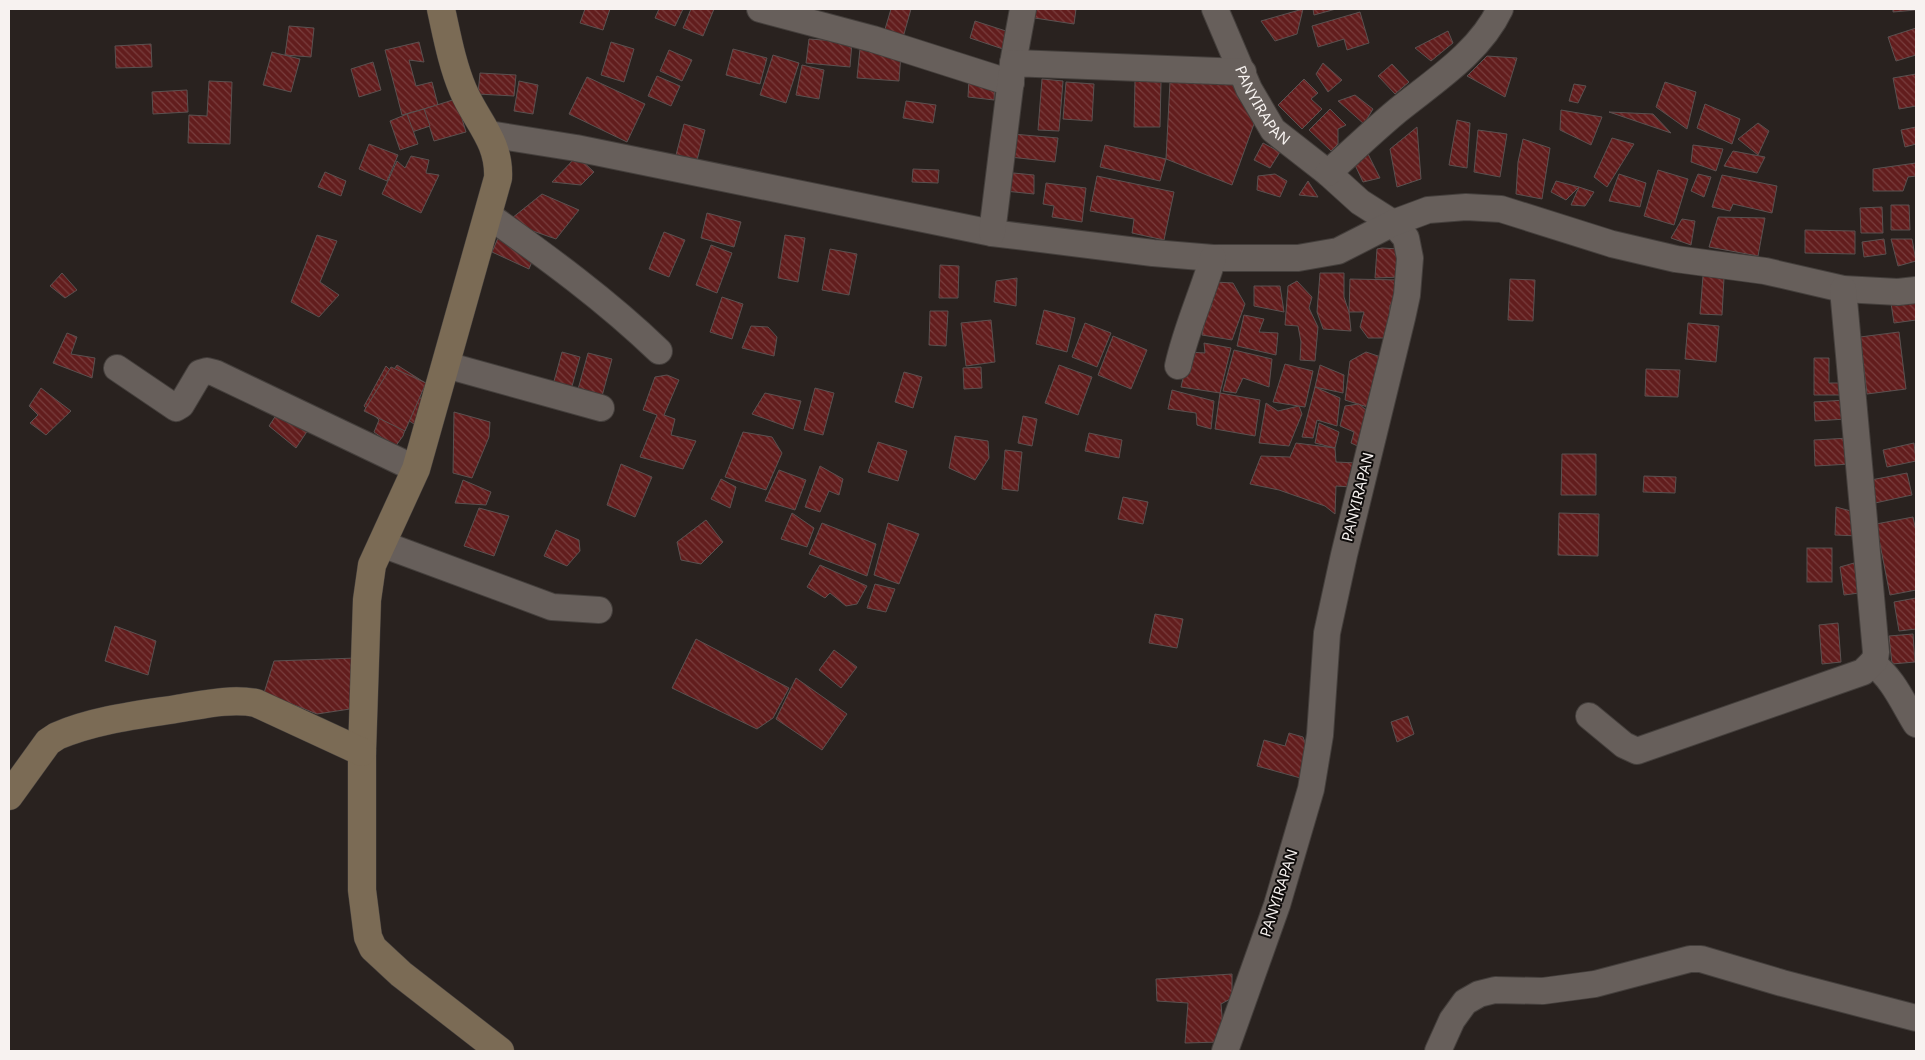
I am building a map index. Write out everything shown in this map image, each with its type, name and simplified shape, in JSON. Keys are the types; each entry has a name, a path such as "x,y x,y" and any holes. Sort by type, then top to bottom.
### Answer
{"street":[{"path":"441,9 450,54 463,92 490,134 498,170 488,215 416,469 372,564 367,614 362,752 362,890 364,914 370,943 388,963 500,1051"},
{"path":"760,9 873,40 1012,73 1243,72"},
{"path":"992,233 1012,73 1023,9"},
{"name":"PANYIRAPAN","path":"1215,9 1257,105 1273,130 1328,172 1360,202 1393,223 1408,243 1410,258 1407,295 1331,616 1325,654 1320,735 1307,805 1277,905 1225,1051"},
{"path":"1328,172 1396,112 1461,60 1486,30 1500,9"},
{"path":"490,134 576,148 992,233 1153,253 1213,258 1298,258 1338,251 1393,223 1428,210 1466,207 1501,210 1612,244 1676,260 1765,272 1843,289 1898,292 1916,290"},
{"path":"488,215 575,277 625,318 659,351"},
{"path":"1178,366 1185,332 1202,296 1213,258"},
{"path":"1589,716 1624,745 1637,751 1863,672 1872,663 1876,652 1843,289"},
{"path":"446,365 601,408"},
{"path":"117,368 176,408 181,406 200,373 207,371 215,373 416,469"},
{"path":"382,544 552,607 599,610"},
{"path":"1872,663 1883,670 1916,724"},
{"path":"9,796 48,742 57,736 124,717 211,704 244,700 256,703 362,752"},
{"path":"1438,1051 1452,1020 1466,1002 1479,994 1496,990 1544,991 1594,984 1690,959 1701,959 1916,1018"}],"building":[{"path":"585,9 610,9 603,30 580,23"},
{"path":"659,9 683,9 675,26 655,18"},
{"path":"691,9 714,9 703,36 683,28"},
{"path":"891,9 911,9 902,41 883,36"},
{"path":"1030,9 1076,9 1074,24 1028,17"},
{"path":"1303,9 1297,34 1275,41 1261,21"},
{"path":"1313,9 1336,9 1314,15"},
{"path":"1893,9 1916,9 1916,10 1893,12"},
{"path":"1360,12 1369,43 1347,50 1344,39 1318,47 1312,26"},
{"path":"975,21 1009,32 1003,49 970,38"},
{"path":"289,26 314,28 311,57 285,55"},
{"path":"1916,28 1916,55 1896,61 1888,37"},
{"path":"1448,31 1453,43 1431,61 1415,48"},
{"path":"809,39 852,42 850,67 806,63"},
{"path":"419,42 424,62 409,60 416,86 432,82 438,105 402,115 385,50"},
{"path":"611,42 634,49 624,82 601,75"},
{"path":"151,44 152,67 116,68 115,46"},
{"path":"733,49 767,58 760,84 726,75"},
{"path":"860,49 901,53 899,81 857,78"},
{"path":"669,50 692,60 682,81 660,71"},
{"path":"272,52 300,59 291,92 263,85"},
{"path":"773,55 799,63 786,103 760,95"},
{"path":"1487,56 1517,58 1505,97 1467,76"},
{"path":"373,62 381,90 359,97 351,69"},
{"path":"1323,63 1342,80 1328,92 1316,74"},
{"path":"1392,64 1409,82 1395,94 1378,76"},
{"path":"802,65 824,70 819,99 796,95"},
{"path":"480,73 516,75 514,96 478,94"},
{"path":"1916,74 1916,106 1899,109 1893,78"},
{"path":"657,76 680,86 671,106 648,96"},
{"path":"587,77 645,104 627,142 569,114"},
{"path":"1229,78 1255,121 1232,185 1166,159 1170,82"},
{"path":"969,79 995,82 994,100 968,97"},
{"path":"1042,79 1063,81 1059,131 1038,130"},
{"path":"1304,79 1318,93 1311,99 1322,109 1302,129 1278,105"},
{"path":"209,81 232,82 230,144 188,143 189,115 207,116"},
{"path":"519,81 538,85 533,114 514,111"},
{"path":"1135,81 1161,82 1160,127 1134,127"},
{"path":"1066,82 1094,84 1092,121 1063,119"},
{"path":"1665,82 1696,92 1687,129 1656,107"},
{"path":"1574,84 1586,86 1578,103 1569,101"},
{"path":"187,90 188,112 153,114 152,92"},
{"path":"1355,95 1373,109 1364,124 1338,101"},
{"path":"456,99 466,132 434,141 424,109"},
{"path":"906,101 936,105 933,123 903,118"},
{"path":"1705,104 1740,119 1732,144 1697,128"},
{"path":"424,109 430,126 412,132 407,114"},
{"path":"1330,109 1346,125 1338,129 1338,144 1331,151 1309,130"},
{"path":"1561,110 1602,117 1591,145 1560,130"},
{"path":"1609,112 1653,114 1671,133"},
{"path":"407,114 418,144 400,150 390,121"},
{"path":"1457,120 1470,123 1467,168 1449,165"},
{"path":"1758,123 1769,131 1758,155 1738,139"},
{"path":"684,124 705,130 697,160 676,155"},
{"path":"1417,127 1421,179 1397,187 1390,149"},
{"path":"1916,127 1916,144 1905,147 1901,130"},
{"path":"1478,130 1507,134 1500,177 1474,172"},
{"path":"1013,134 1058,138 1055,162 1010,157"},
{"path":"1612,138 1634,144 1607,187 1594,177"},
{"path":"1523,139 1550,148 1542,199 1516,194 1518,162"},
{"path":"1263,143 1280,152 1270,168 1254,160"},
{"path":"369,144 398,155 387,181 359,169"},
{"path":"1105,145 1166,159 1160,181 1100,167"},
{"path":"1693,145 1723,149 1716,171 1691,162"},
{"path":"1366,150 1380,178 1363,182 1355,165"},
{"path":"1733,151 1765,157 1757,173 1724,166"},
{"path":"411,156 429,160 426,173 439,175 421,213 382,194 397,161 405,168"},
{"path":"577,156 594,172 581,185 552,182"},
{"path":"1916,163 1916,176 1908,177 1903,191 1873,191 1873,169"},
{"path":"913,169 939,170 938,183 912,182"},
{"path":"1658,170 1688,179 1674,225 1644,216"},
{"path":"325,172 346,181 341,196 318,187"},
{"path":"1003,172 1034,175 1034,194 1005,191"},
{"path":"1275,174 1287,181 1280,197 1257,190 1258,176"},
{"path":"1619,174 1646,183 1640,207 1609,201"},
{"path":"1698,174 1711,177 1704,197 1691,191"},
{"path":"1722,175 1777,186 1772,213 1733,204 1730,211 1712,207"},
{"path":"1097,176 1174,192 1164,240 1132,233 1134,219 1090,211"},
{"path":"1308,181 1318,197 1299,195"},
{"path":"1556,181 1579,187 1566,200 1551,192"},
{"path":"1046,183 1086,188 1082,222 1052,217 1054,206 1043,204"},
{"path":"1579,187 1594,192 1585,206 1571,205"},
{"path":"542,194 579,210 556,239 507,222"},
{"path":"1891,205 1909,205 1910,230 1891,230"},
{"path":"1882,207 1883,233 1861,233 1860,208"},
{"path":"707,213 741,222 734,247 701,238"},
{"path":"1718,217 1765,218 1758,256 1709,247"},
{"path":"1682,219 1695,221 1691,245 1671,238"},
{"path":"1805,230 1855,231 1855,254 1805,253"},
{"path":"664,232 685,240 669,277 649,269"},
{"path":"317,235 337,241 320,282 339,295 319,317 291,302"},
{"path":"785,235 805,238 798,282 778,278"},
{"path":"498,238 535,254 529,269 492,252"},
{"path":"1884,239 1886,254 1864,257 1862,242"},
{"path":"1891,239 1912,239 1916,261 1898,266"},
{"path":"711,245 732,253 717,293 696,285"},
{"path":"830,249 857,254 849,295 822,290"},
{"path":"1377,249 1399,249 1401,277 1375,278"},
{"path":"940,265 959,266 958,298 939,298"},
{"path":"62,273 77,290 65,298 50,286"},
{"path":"1320,273 1344,273 1344,297 1349,312 1351,331 1323,329 1317,312"},
{"path":"1703,276 1724,278 1722,315 1700,314"},
{"path":"1017,278 1016,306 994,302 996,281"},
{"path":"1350,279 1400,280 1399,305 1390,305 1389,338 1368,338 1360,327 1364,312 1349,312"},
{"path":"1510,279 1535,280 1533,321 1508,320"},
{"path":"1297,281 1312,297 1309,308 1318,327 1315,361 1300,360 1301,342 1298,326 1285,325 1288,286"},
{"path":"1215,282 1233,283 1245,304 1232,340 1202,335 1205,318 1211,307"},
{"path":"1254,286 1280,286 1284,312 1254,306"},
{"path":"722,297 743,304 732,339 710,332"},
{"path":"1916,299 1916,320 1894,323 1891,303"},
{"path":"1044,310 1075,318 1067,352 1036,344"},
{"path":"930,311 948,311 946,346 929,345"},
{"path":"1244,315 1264,319 1259,332 1278,333 1276,355 1237,346"},
{"path":"991,320 995,362 966,366 961,323"},
{"path":"1085,323 1111,333 1097,367 1072,357"},
{"path":"1688,323 1719,326 1716,362 1685,359"},
{"path":"751,326 768,327 777,337 774,356 742,348"},
{"path":"1899,332 1906,389 1867,394 1860,337"},
{"path":"67,333 77,337 71,354 95,358 92,378 53,363"},
{"path":"1113,336 1147,350 1131,389 1098,375"},
{"path":"1204,343 1231,348 1220,393 1181,387 1189,352 1205,353"},
{"path":"1234,350 1272,359 1269,387 1243,378 1236,393 1223,391"},
{"path":"562,352 580,357 571,390 553,385"},
{"path":"1366,352 1384,358 1374,409 1345,400 1350,361"},
{"path":"588,353 612,359 601,400 577,393"},
{"path":"1814,358 1829,358 1829,383 1842,383 1842,395 1814,395"},
{"path":"1285,364 1313,371 1305,407 1273,402"},
{"path":"397,365 427,384 418,396 423,400 414,424 408,420 403,436 395,447 374,432 379,420 364,406 386,366 392,372"},
{"path":"1059,365 1092,377 1078,415 1045,403"},
{"path":"1320,365 1344,375 1343,393 1315,387"},
{"path":"391,367 426,383 405,431 364,411"},
{"path":"981,367 982,388 964,389 963,368"},
{"path":"1646,369 1680,370 1678,397 1645,396"},
{"path":"904,372 922,377 913,408 895,402"},
{"path":"667,375 679,380 664,415 675,419 671,435 696,441 683,469 640,457 657,415 643,410 655,377"},
{"path":"1315,387 1340,398 1337,426 1317,420 1313,438 1302,437"},
{"path":"41,388 71,411 46,435 30,423 38,415 29,406"},
{"path":"815,388 834,393 823,435 804,430"},
{"path":"1172,390 1214,401 1211,429 1197,425 1196,413 1168,409"},
{"path":"765,393 801,401 793,429 752,414"},
{"path":"1220,393 1260,400 1255,436 1215,429"},
{"path":"1845,400 1846,419 1815,421 1814,402"},
{"path":"1266,403 1278,411 1299,406 1302,414 1289,446 1259,443"},
{"path":"1359,404 1373,416 1362,448 1351,443 1354,432 1340,426 1345,406"},
{"path":"280,409 310,427 296,448 269,426"},
{"path":"454,412 490,422 489,437 472,478 453,473"},
{"path":"1023,416 1037,419 1032,446 1018,443"},
{"path":"1319,423 1339,432 1335,448 1315,443"},
{"path":"743,432 772,437 782,453 766,490 725,477"},
{"path":"1089,433 1122,440 1119,458 1085,451"},
{"path":"955,436 988,441 989,458 975,480 949,468"},
{"path":"1849,438 1851,464 1815,466 1814,440"},
{"path":"878,442 907,451 898,481 868,472"},
{"path":"1296,443 1335,448 1336,462 1357,463 1351,487 1336,486 1335,514 1325,506 1279,490 1250,484 1261,456 1290,457"},
{"path":"1914,443 1916,461 1887,467 1883,450"},
{"path":"1005,450 1022,452 1018,491 1002,489"},
{"path":"1562,454 1596,454 1596,495 1561,495"},
{"path":"621,464 652,477 635,517 607,505"},
{"path":"820,466 843,479 839,495 829,491 820,512 805,507"},
{"path":"779,470 806,480 795,510 765,501"},
{"path":"1907,473 1912,495 1875,503 1871,480"},
{"path":"1644,476 1676,477 1675,493 1643,492"},
{"path":"721,479 736,487 730,508 711,499"},
{"path":"463,480 491,492 486,505 455,503"},
{"path":"1123,497 1148,502 1143,524 1118,519"},
{"path":"1836,507 1851,511 1859,536 1835,535"},
{"path":"479,508 509,516 494,556 464,546"},
{"path":"792,513 814,528 807,547 781,539"},
{"path":"1559,513 1599,514 1598,556 1558,555"},
{"path":"1913,517 1916,531 1916,590 1890,595 1876,524"},
{"path":"706,520 723,542 701,564 681,560 677,542"},
{"path":"822,523 876,544 867,576 809,554"},
{"path":"888,523 919,534 899,584 874,575"},
{"path":"556,530 579,540 580,551 567,566 544,556"},
{"path":"1807,548 1832,548 1832,582 1807,582"},
{"path":"1854,563 1859,593 1844,595 1840,567"},
{"path":"820,565 867,586 857,604 846,606 830,593 825,598 807,587"},
{"path":"875,584 895,589 886,612 867,608"},
{"path":"1916,598 1916,629 1899,631 1894,602"},
{"path":"1155,614 1183,619 1177,648 1149,643"},
{"path":"1838,623 1841,662 1822,664 1819,625"},
{"path":"115,626 156,641 148,675 105,661"},
{"path":"1913,634 1915,662 1892,664 1889,636"},
{"path":"696,639 789,688 773,718 757,729 672,688"},
{"path":"834,650 857,667 841,688 819,670"},
{"path":"356,658 350,709 317,714 264,693 274,661"},
{"path":"796,678 847,714 822,750 776,719"},
{"path":"1408,716 1414,734 1397,742 1391,722"},
{"path":"1289,733 1303,737 1309,753 1304,779 1257,766 1264,740 1285,746"},
{"path":"1232,974 1232,998 1221,1004 1224,1039 1220,1042 1185,1043 1188,1003 1157,1001 1156,979"}]}
